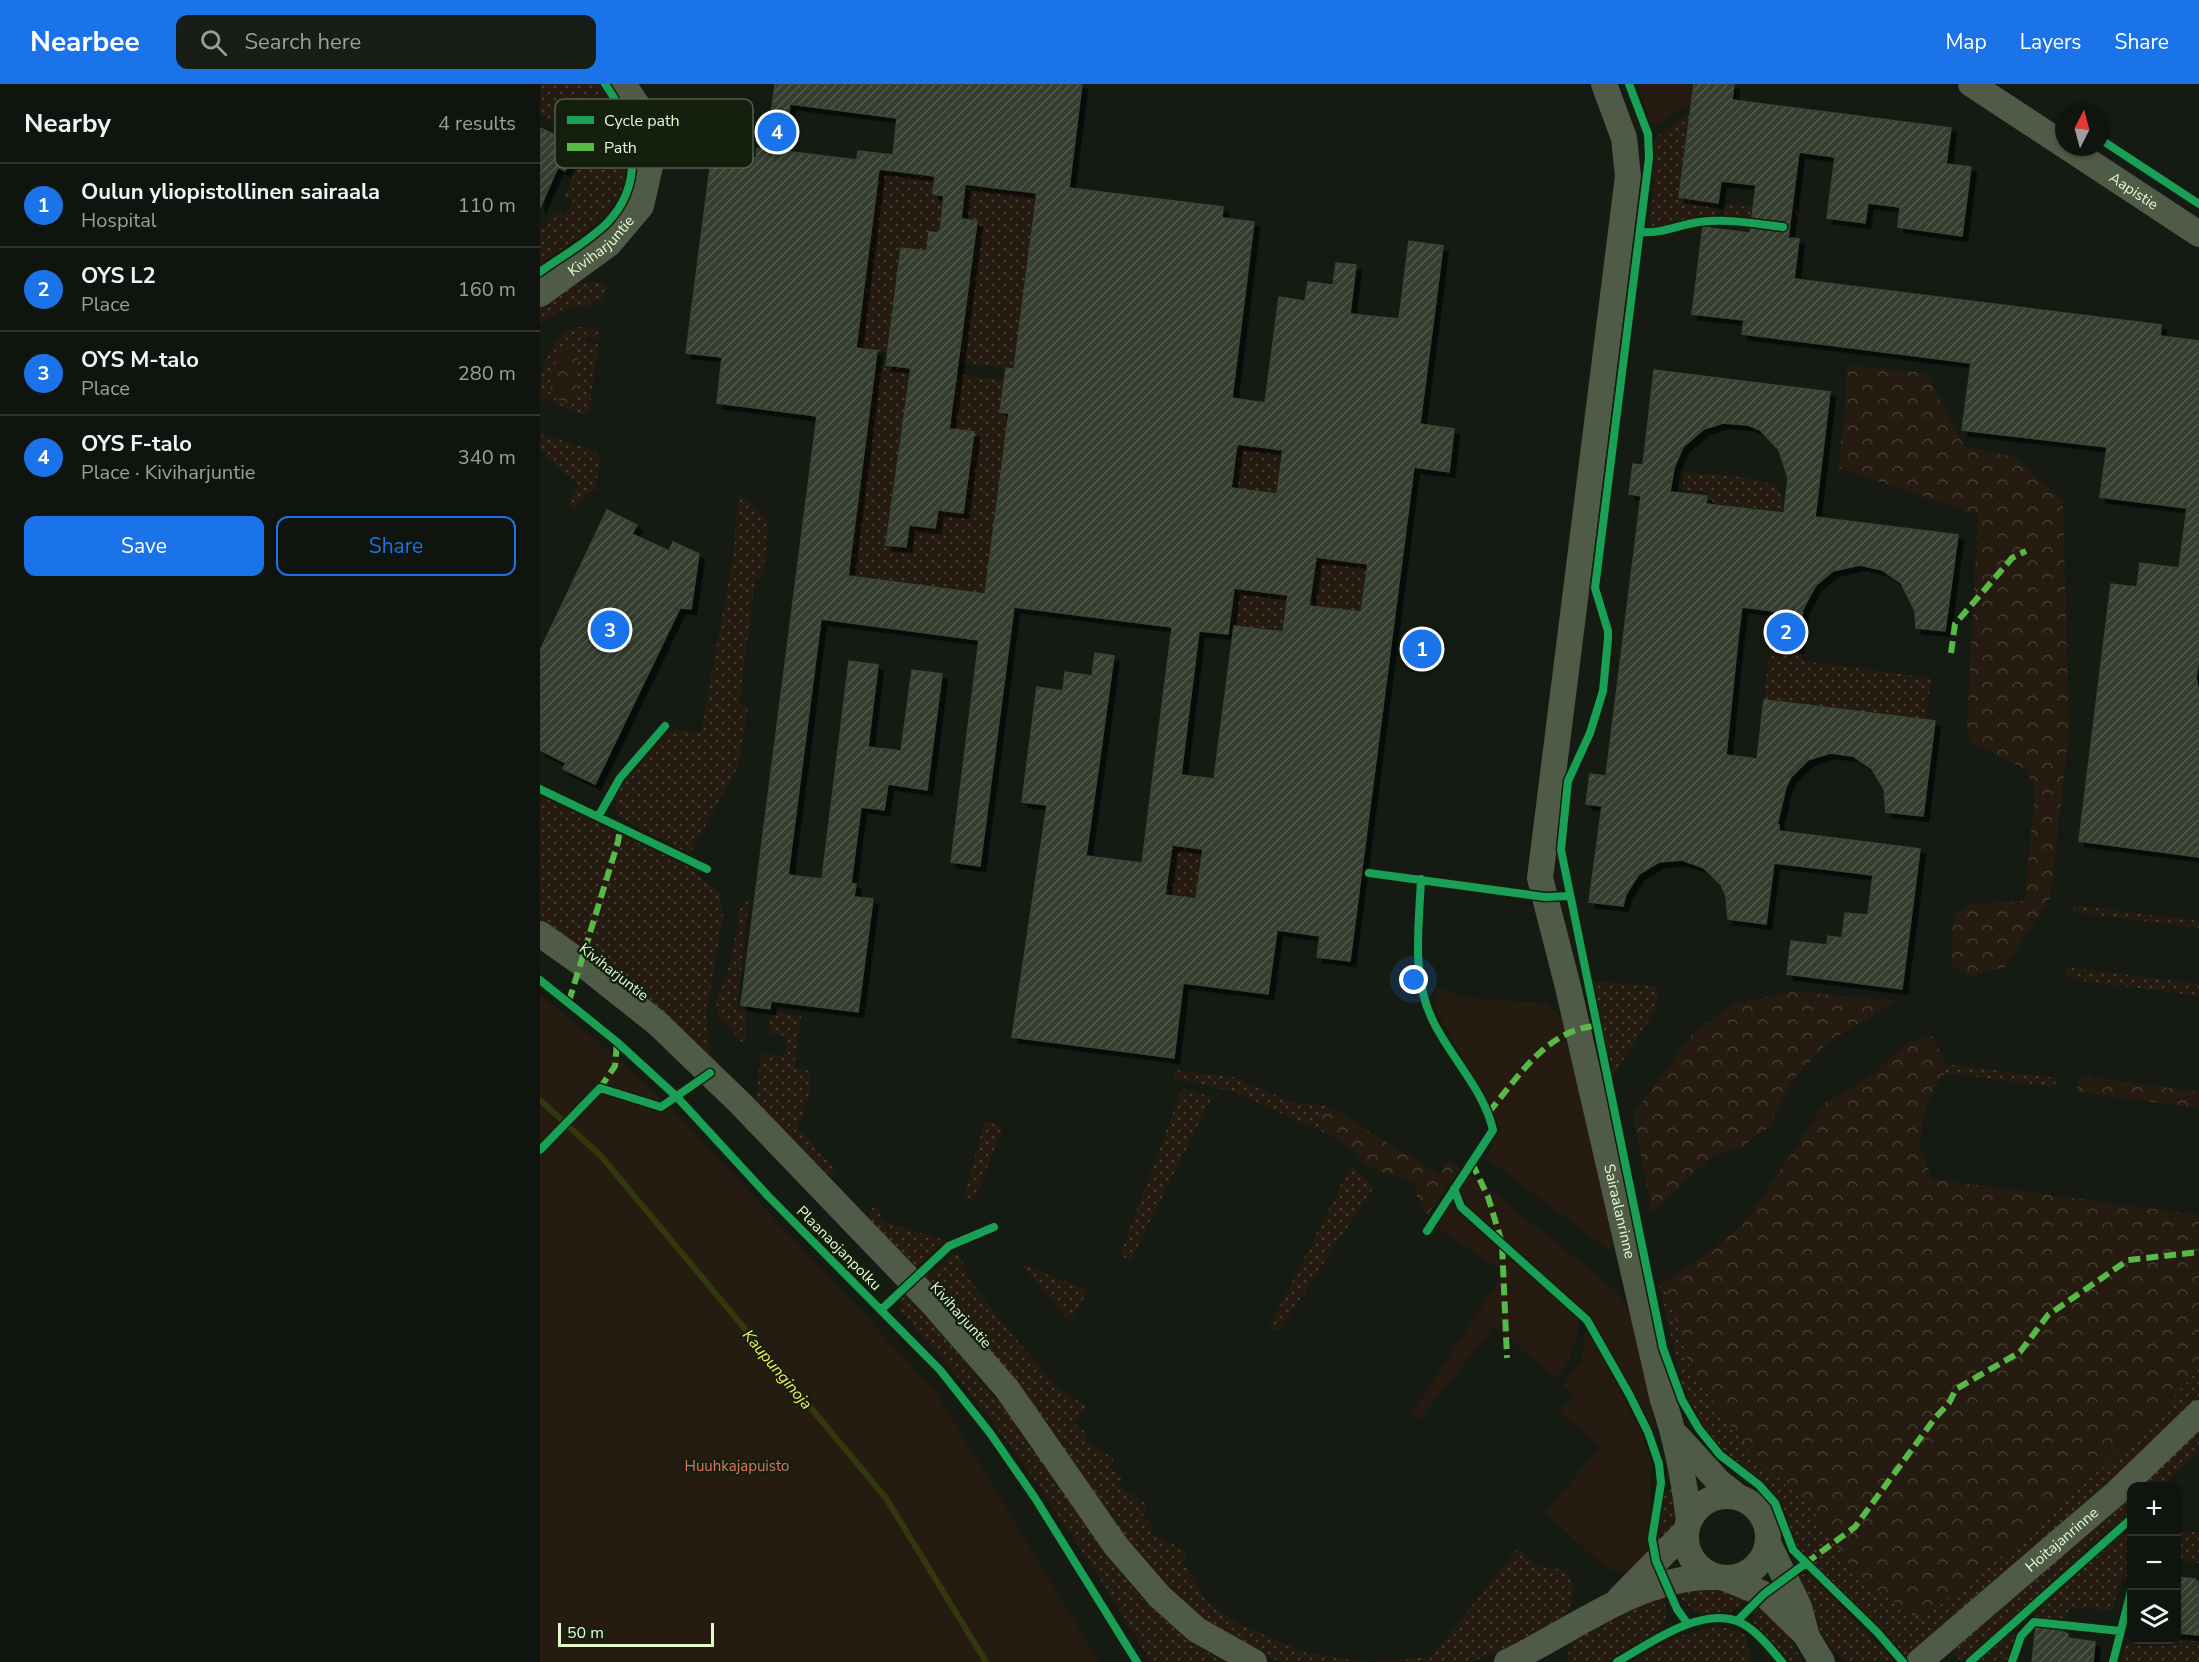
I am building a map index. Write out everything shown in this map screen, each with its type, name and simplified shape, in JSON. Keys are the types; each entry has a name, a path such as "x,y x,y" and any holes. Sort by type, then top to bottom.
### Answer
{"street":[{"name":"Kiviharjuntie","path":"623,84 633,99"},
{"name":"Sairaalanrinne","path":"1604,84 1624,138 1628,176 1574,587 1559,739 1540,878 1569,990 1663,1400 1675,1433 1684,1474 1687,1526"},
{"name":"Aapistie","path":"1971,84 2055,139"},
{"name":"Aapistie","path":"2081,156 2199,234"},
{"name":"Kiviharjuntie","path":"540,294 609,244 641,206 650,168"},
{"name":"Kiviharjuntie","path":"540,934 584,965 657,1023 741,1104 932,1303 1008,1389 1116,1546 1160,1598 1197,1630 1254,1662"},
{"name":"Hoitajanrinne","path":"1919,1662 2115,1494 2199,1413"},
{"name":"Sairaalanrinne","path":"1675,1433 1719,1482 1738,1497"},
{"path":"1615,1602 1687,1526 1704,1503 1715,1497 1738,1497 1758,1510 1765,1520 1768,1543 1799,1607 1807,1637"},
{"path":"1687,1526 1689,1554 1704,1572 1746,1584 1764,1594 1807,1637 1822,1662"},
{"path":"1507,1662 1545,1644 1615,1602 1694,1576 1739,1577 1759,1564 1768,1543"}],"green space":[{"path":"541,84 600,84 608,99 555,99 555,122 540,115"},
{"path":"1637,84 1694,84 1691,106 1686,106 1659,124 1651,125"},
{"path":"1685,116 1689,116 1679,197 1718,203 1716,216 1696,217 1649,230 1655,177 1654,139"},
{"path":"577,168 626,168 623,185 616,202 604,217 540,264 540,226 546,228 554,211 565,216 573,200 564,196"},
{"path":"879,169 935,176 944,196 962,209 965,184 1037,193 1014,369 957,362 977,221 958,219 956,235 929,232 927,251 901,248 890,328 913,356 856,348"},
{"path":"1724,204 1792,212 1794,204 1799,204 1797,217 1783,221 1725,217"},
{"path":"593,282 606,284 604,302 591,301 590,306 562,311 550,317 540,327 540,306 568,286"},
{"path":"578,327 598,329 599,338 586,337 585,343 598,344 589,413 582,414 540,397 544,365 548,355 560,338 568,331"},
{"path":"569,348 578,355 576,395 572,402 555,398 551,385 551,377 560,352"},
{"path":"875,364 911,368 886,544 909,525 935,528 938,510 963,513 974,433 949,429 956,374 1004,380 1000,412 1009,413 985,594 848,576"},
{"path":"1848,365 1926,373 1964,446 2015,457 2063,501 2069,730 2050,898 2005,967 1972,976 1951,967 1953,915 1972,904 2025,901 2035,790 2027,770 1970,742 1967,726 1978,515 1839,468"},
{"path":"540,434 590,450 600,457 596,489 586,494 575,510 568,500 578,485 540,450"},
{"path":"1237,444 1285,450 1280,472 1265,592 1283,594 1316,557 1342,560 1381,463 1357,642 1338,610 1287,603 1283,632 1229,625 1231,488"},
{"path":"1683,472 1746,478 1770,484 1780,493 1782,511 1709,503 1709,492 1683,490"},
{"path":"738,495 749,501 769,522 763,578 755,578 739,705 748,707 738,767 690,854 617,816 616,803 624,779 632,768 672,729 701,733 734,551"},
{"path":"1770,644 1798,648 1802,651 1803,661 1931,678 1926,720 1764,700"},
{"path":"540,796 686,865 719,892 723,915 706,1017 712,1061 643,994 540,919"},
{"path":"1172,845 1203,849 1196,899 1165,895"},
{"path":"749,898 737,1009 747,1011 745,1046 718,1015 716,1001 730,965 740,909"},
{"path":"2074,905 2199,921 2199,928 2073,912"},
{"path":"2066,967 2199,984 2199,996 2074,980 2067,974"},
{"path":"1591,981 1654,986 1659,991 1656,1009 1612,1078"},
{"path":"1437,988 1470,998 1545,1003 1565,1021 1614,1246 1607,1249 1486,1158 1499,1129 1494,1115 1435,1008"},
{"path":"1792,991 1896,1001 1828,1042 1794,1078 1767,1129 1740,1148 1713,1156 1652,1213 1633,1115 1691,1035 1733,1004"},
{"name":"Huuhkajapuisto","path":"540,994 628,1067 679,1116 936,1392 1099,1662 540,1662"},
{"path":"776,1012 801,1016 794,1068 811,1071 809,1097 797,1127 836,1170 831,1178 756,1103 761,1056 764,1054 784,1056 787,1036 771,1034 768,1027 770,1019"},
{"path":"1932,1036 1946,1064 1945,1073 1934,1088 1923,1114 1920,1148 1932,1179 2199,1215 2199,1369 2136,1438 2006,1553 1935,1609 1914,1616 1857,1576 1812,1509 1754,1456 1692,1373 1664,1282 1714,1249 1746,1221 1825,1103 1871,1076 1907,1043"},
{"path":"1946,1064 2056,1078 2055,1087 1945,1073"},
{"path":"1176,1070 1234,1077 1291,1102 1329,1106 1336,1110 1319,1113 1318,1121 1325,1133 1232,1091 1174,1078"},
{"path":"2079,1076 2199,1092 2199,1108 2077,1092"},
{"path":"1182,1089 1212,1097 1131,1260 1120,1255"},
{"path":"1336,1110 1439,1175 1450,1160 1460,1169 1427,1216 1417,1197 1414,1182 1364,1164 1353,1149 1325,1133 1318,1121 1319,1113"},
{"path":"985,1121 1003,1126 974,1201 963,1198"},
{"path":"1350,1167 1353,1167 1374,1187 1279,1331 1269,1328"},
{"path":"1470,1174 1617,1291 1632,1318 1657,1428 1651,1429 1595,1324 1464,1205 1458,1192"},
{"path":"1452,1200 1455,1210 1580,1320 1569,1358 1556,1379 1494,1326 1420,1419 1410,1416 1504,1272 1434,1226"},
{"path":"873,1206 878,1208 884,1222 951,1242 935,1250 916,1268 872,1223 869,1215"},
{"path":"953,1254 959,1254 971,1282 1003,1324 1060,1390 1086,1406 1074,1423 1088,1434 1085,1441 1114,1459 1110,1467 1122,1479 1120,1487 1147,1504 1142,1518 1154,1524 1151,1533 1185,1550 1184,1565 1208,1603 1238,1624 1307,1653 1369,1662 1281,1662 1244,1646 1205,1624 1168,1591 1127,1542 924,1278"},
{"path":"1020,1263 1088,1291 1070,1322"},
{"path":"1664,1282 1692,1373 1754,1455 1812,1509 1857,1576 2136,1438 2199,1369 2199,1398 2154,1445 1918,1649 1906,1656 1887,1634 1797,1547 1783,1506 1770,1488 1725,1452 1703,1427 1683,1387 1659,1286"},
{"path":"907,1293 1014,1420 1133,1589 1175,1628 1223,1662 1151,1662 1094,1570 1034,1480 970,1393 899,1310 899,1301"},
{"path":"1589,1331 1642,1434 1652,1465 1648,1558 1635,1568 1624,1572 1611,1569 1602,1563 1546,1512 1600,1446 1559,1412 1574,1395 1563,1385 1581,1362 1586,1332"},
{"path":"2199,1430 2199,1452 2165,1482 2143,1482"},
{"path":"1676,1485 1677,1524 1657,1548 1663,1495"},
{"path":"2127,1496 2127,1516 1963,1661 1956,1657 1954,1646"},
{"path":"2127,1529 2127,1580 2121,1579 2112,1610 2069,1608 2067,1617 2060,1621 2032,1619 2035,1616 2032,1613"},
{"path":"2181,1531 2199,1532 2199,1563 2181,1561"},
{"path":"1518,1548 1540,1565 1563,1570 1571,1580 1572,1600 1564,1617 1514,1646 1471,1662 1369,1662 1431,1657"},
{"path":"1809,1573 1894,1661 1847,1662 1829,1645 1815,1623 1794,1577"},
{"path":"1709,1585 1751,1597 1730,1612 1711,1616 1693,1609 1675,1591"},
{"path":"1662,1595 1667,1610 1663,1628 1605,1662 1567,1662 1570,1642"},
{"path":"1761,1605 1785,1629 1803,1662 1789,1662 1754,1623 1753,1614"},
{"path":"1711,1627 1728,1628 1746,1635 1750,1662 1632,1662 1672,1638"},
{"path":"2011,1631 2016,1634 2006,1662 1976,1662"},
{"path":"2127,1638 2127,1644 2181,1644 2181,1641 2199,1641 2199,1662 2121,1662"}],"building":[{"path":"775,84 1082,84 1069,188 1223,207 1222,218 1254,222 1232,398 1265,403 1279,297 1305,301 1308,282 1333,285 1336,263 1356,265 1350,314 1399,319 1409,241 1443,246 1420,424 1454,429 1449,472 1414,467 1350,961 1317,957 1320,936 1277,930 1268,994 1183,983 1174,1058 1012,1037 1047,805 1022,802 1037,687 1063,691 1065,672 1092,676 1095,653 1114,656 1086,856 1142,863 1172,627 1014,607 980,866 951,862 979,640 821,619 788,875 822,879 849,661 878,665 868,747 901,751 912,670 942,674 927,790 888,784 884,810 861,807 851,883 856,884 854,897 873,899 858,1012 771,1001 770,1009 741,1005 817,416 717,403 722,357 686,353 710,168 753,168 753,158 756,158 757,148 767,149","holes":["790,104 897,118 893,155 858,151 857,160 784,151","879,169 935,176 933,194 944,196 940,233 929,232 927,251 901,248 886,365 911,368 886,545 906,547 909,525 935,528 938,510 963,513 974,432 949,429 977,221 961,219 965,184 1037,193 1014,369 1006,368 1000,412 1009,413 985,594 848,576 877,351 856,348","1237,444 1283,450 1277,494 1231,488","1316,557 1368,564 1361,612 1309,606","1234,588 1288,595 1283,632 1234,626 1214,779 1181,775 1199,631 1228,634","1172,845 1203,849 1196,899 1165,895"]},
{"path":"1694,84 1734,84 1732,100 1951,128 1946,164 1971,167 1962,236 1898,227 1900,207 1868,203 1865,223 1827,218 1835,157 1799,152 1788,238 1799,239 1794,279 2161,325 2160,336 2199,341 2199,658 2196,678 2199,692 2199,857 2079,841 2111,584 2137,587 2140,563 2179,568 2187,508 2100,497 2107,447 1962,430 1971,363 1742,334 1744,320 1692,314 1703,227 1750,233 1756,185 1721,181 1718,203 1679,197"},
{"path":"540,128 555,135 555,168 558,168 540,208"},
{"path":"1654,370 1830,392 1815,517 1958,535 1945,631 1916,628 1915,611 1901,583 1882,570 1860,565 1833,571 1816,585 1803,609 1798,648 1770,644 1774,611 1742,607 1738,638 1726,755 1757,759 1764,700 1935,721 1923,816 1886,812 1884,789 1872,769 1853,756 1830,753 1808,760 1791,777 1786,787 1777,825 1779,825 1779,831 1920,849 1902,989 1787,974 1791,941 1827,945 1828,936 1842,938 1845,913 1868,915 1873,875 1774,863 1766,924 1728,919 1726,896 1721,885 1704,868 1682,860 1659,862 1639,874 1626,894 1623,906 1589,902 1602,806 1586,804 1590,774 1606,776 1641,496 1629,494 1633,464 1643,465","holes":["1723,423 1748,425 1760,430 1779,450 1788,478 1784,513 1706,504 1707,496 1670,492 1674,468 1683,447 1704,429"]},
{"path":"607,510 637,525 632,534 669,551 673,542 699,554 691,609 680,608 595,784 563,769 566,763 540,750 540,651"},
{"path":"2181,1578 2195,1579 2198,1582 2199,1635 2181,1633"},
{"path":"2036,1626 2062,1628 2061,1631 2068,1634 2068,1638 2095,1642 2093,1662 2032,1662"}],"waterway":[{"name":"Kaupunginoja","path":"540,1100 601,1156 886,1498 986,1662"}],"marked path":[{"path":"1951,653 1955,624 2012,558 2026,551"},
{"path":"569,1001 618,842 620,827"},
{"path":"1489,1112 1523,1070 1548,1046 1578,1029 1595,1026"},
{"path":"600,1088 615,1066 617,1042"},
{"path":"1472,1163 1488,1197 1502,1243 1507,1358"},
{"path":"1806,1563 1855,1527 1935,1418 1949,1403 1956,1389 2020,1352 2048,1315 2128,1260 2199,1252"}],"cycle path":[{"path":"605,84 614,99"},
{"path":"1629,84 1648,134 1649,158 1595,588 1608,631 1608,639 1603,691 1590,733 1568,781 1561,850 1663,1348 1682,1400 1699,1429 1720,1455 1759,1485 1775,1503 1793,1550 1877,1632 1903,1662"},
{"path":"2109,145 2199,204"},
{"path":"540,272 583,243 607,223 620,207 628,190 632,168"},
{"path":"1640,232 1656,232 1691,223 1710,221 1783,227"},
{"path":"598,817 620,778 665,726"},
{"path":"540,789 707,869"},
{"path":"1369,873 1545,897 1570,896"},
{"path":"1421,879 1418,952 1426,1004 1440,1035 1482,1101 1493,1130 1427,1231"},
{"name":"Plaanaojanpolku","path":"540,980 617,1042 677,1097 768,1196 940,1370 990,1433 1035,1498 1137,1662"},
{"path":"540,1150 600,1088 661,1107 710,1073"},
{"path":"1454,1189 1461,1207 1587,1320 1629,1394 1648,1432 1659,1464 1661,1483 1652,1539 1656,1561 1677,1609 1687,1623"},
{"path":"882,1309 949,1246 994,1227"},
{"path":"1970,1662 2127,1522"},
{"path":"1737,1621 1764,1594 1806,1563"},
{"path":"2113,1662 2131,1590"},
{"path":"1617,1662 1659,1637 1691,1623 1722,1618 1737,1621 1750,1628 1782,1662"},
{"path":"2012,1662 2021,1636 2034,1622 2120,1631"}],"place":[{"name":"OYS F-talo","path":"777,132"},
{"name":"OYS M-talo","path":"610,630"},
{"name":"OYS L2","path":"1786,632"},
{"name":"Oulun yliopistollinen sairaala","path":"1422,649"}]}
